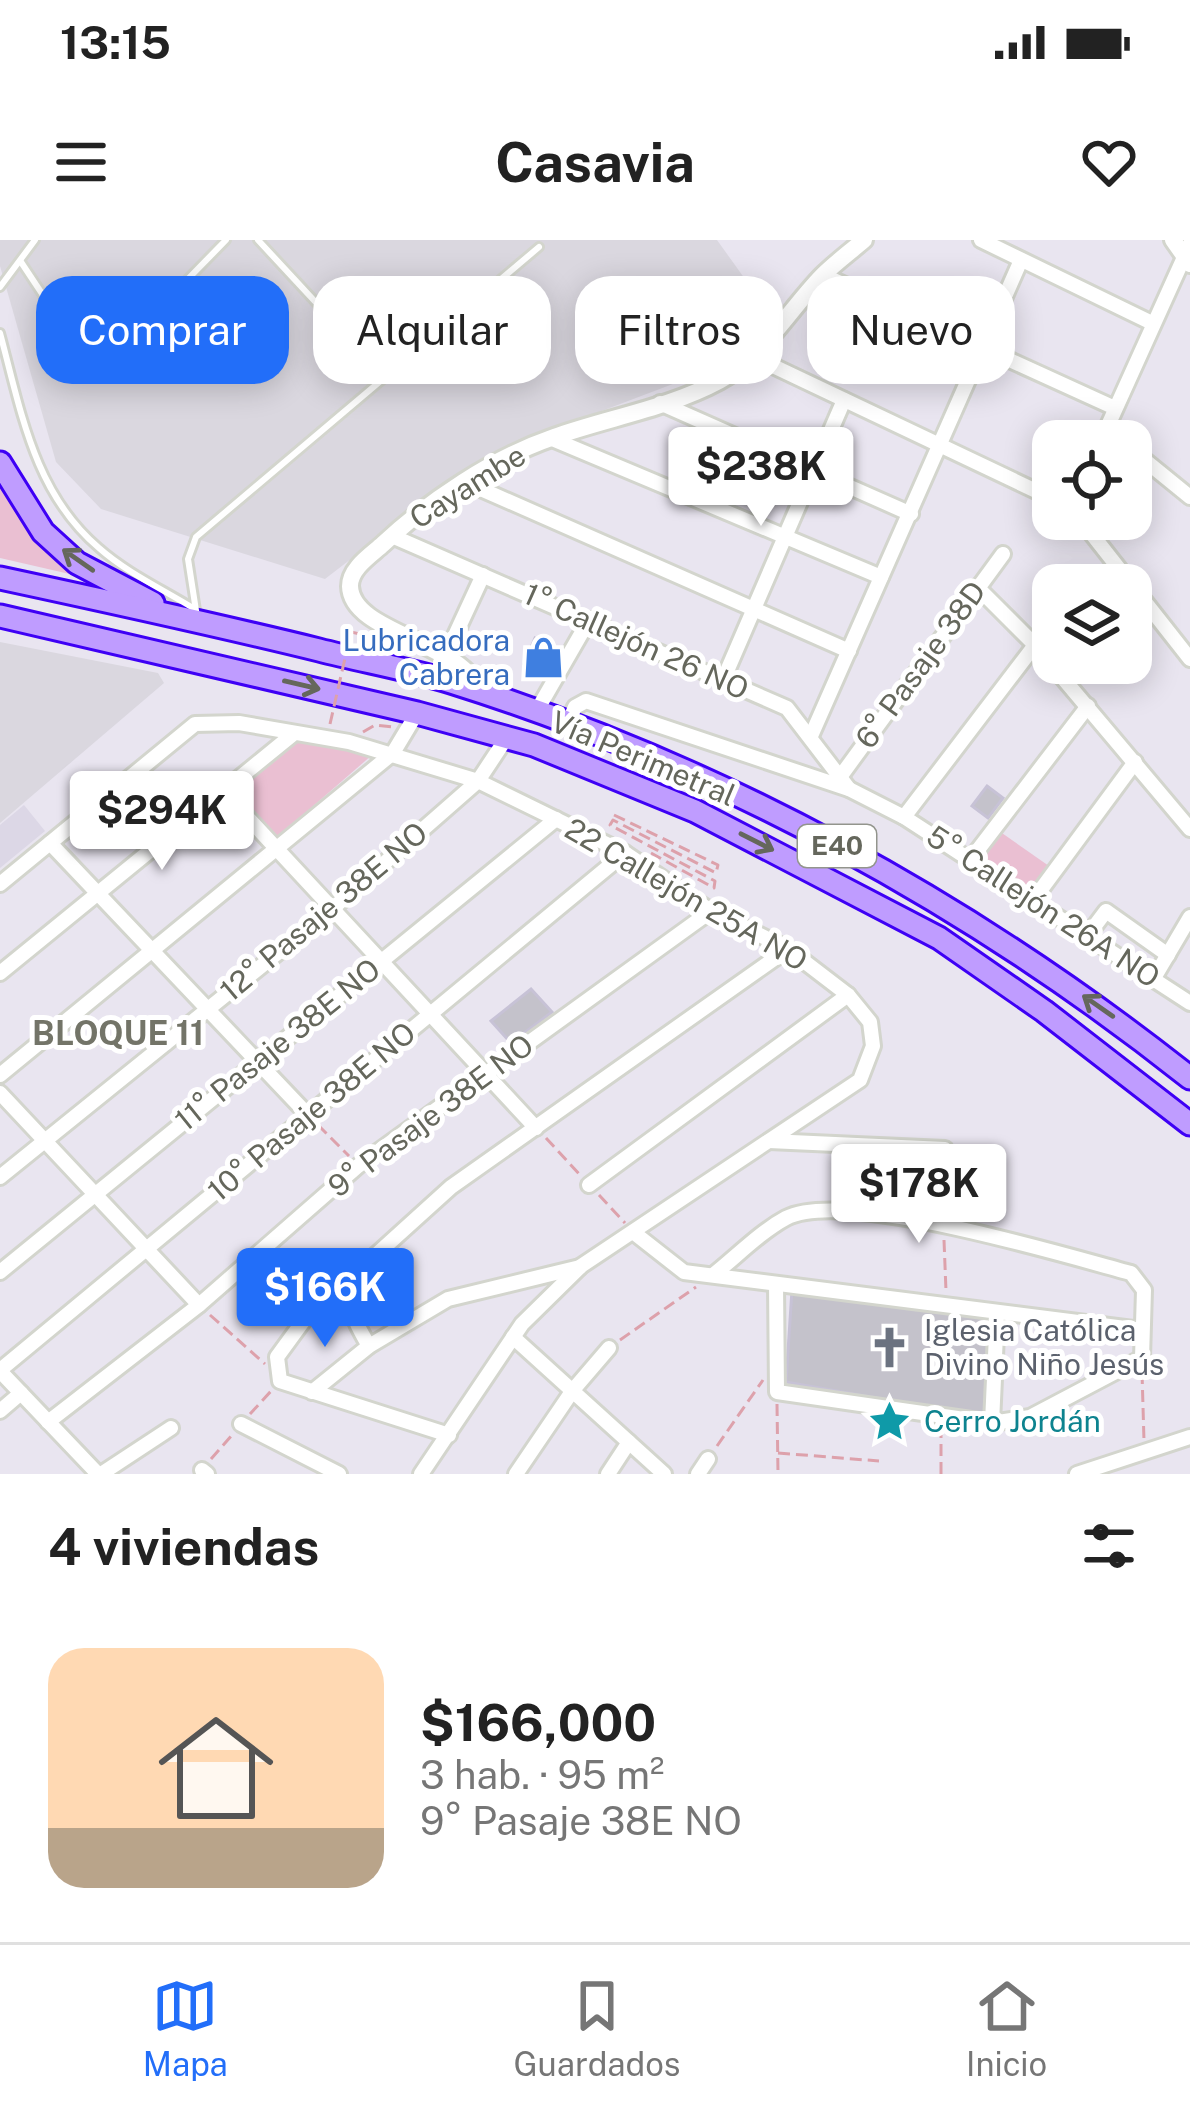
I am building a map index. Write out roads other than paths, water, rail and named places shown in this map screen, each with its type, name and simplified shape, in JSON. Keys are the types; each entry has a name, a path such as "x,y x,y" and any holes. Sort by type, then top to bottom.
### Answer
{"highway":[{"path":"0,464 43,532 77,563 191,616"},
{"name":"Vía Perimetral","path":"0,578 191,616 480,692 568,724 767,808 879,869 999,939 1105,1010 1190,1078"},
{"name":"Vía Perimetral","path":"0,616 412,721 507,737 695,811 939,938 1044,1011 1190,1124"}],"street":[{"name":"Cayambe","path":"783,321 823,275 863,240"},
{"path":"981,240 1152,323"},
{"path":"1110,420 1184,250"},
{"path":"1015,276 1022,260"},
{"path":"1015,362 1115,408"},
{"path":"783,371 1032,489"},
{"name":"Cayambe","path":"480,692 471,674 446,655 367,615 352,596 350,583 356,569 465,482 550,438 712,384"},
{"path":"811,736 966,384"},
{"path":"724,678 844,400"},
{"path":"660,403 911,514"},
{"path":"550,438 881,577"},
{"path":"1152,465 1188,493"},
{"path":"465,482 849,651"},
{"name":"1° Callejón 26 NO","path":"392,536 787,708 845,783"},
{"path":"1096,540 1190,659"},
{"name":"6° Pasaje 38D","path":"845,783 1003,554"},
{"path":"446,655 483,575"},
{"path":"977,587 1032,642"},
{"path":"536,712 589,620"},
{"path":"904,817 1032,649"},
{"path":"1069,684 1190,829"},
{"name":"5° Callejón 26A NO","path":"568,724 575,707 586,700 845,783 1034,899 1190,1003"},
{"path":"971,859 1088,706"},
{"path":"0,1075 393,753 412,721"},
{"name":"22 Callejón 25A NO","path":"0,884 195,724 239,723 349,742 478,781 625,853 788,949 848,995 870,1022 873,1046 860,1080 581,1266 513,1337 422,1474"},
{"path":"0,973 292,735"},
{"name":"12° Pasaje 38E NO","path":"0,1177 332,909 478,781 507,737"},
{"path":"1034,899 1135,762"},
{"path":"223,791 536,1128"},
{"name":"11° Pasaje 38E NO","path":"0,1273 556,818"},
{"path":"50,843 308,1115"},
{"name":"10° Pasaje 38E NO","path":"0,1371 625,853"},
{"name":"9° Pasaje 38E NO","path":"48,1422 200,1306 358,1166 712,904"},
{"path":"1088,934 1106,911 1168,955"},
{"path":"1154,978 1190,917"},
{"path":"449,1435 280,1381 277,1357 284,1343 386,1242 451,1186 788,949"},
{"path":"589,1184 848,995"},
{"path":"0,1093 200,1306"},
{"path":"769,1141 945,1149"},
{"path":"713,1275 788,1217 848,1212 944,1224 1131,1273 1144,1290 1142,1358 1030,1417 992,1423 777,1392 776,1283"},
{"path":"633,1232 684,1272 1142,1330"},
{"path":"312,1392 369,1346 448,1299 581,1266"},
{"path":"357,1274 349,1295 352,1315 369,1346"},
{"path":"992,1423 997,1312"},
{"path":"513,1337 664,1474"},
{"path":"515,1474 573,1390 609,1348"},
{"path":"0,1371 95,1470"},
{"path":"0,1411 21,1393"},
{"path":"241,1424 339,1474"},
{"path":"73,1474 95,1470 171,1428"},
{"path":"1077,1474 1190,1437"},
{"path":"608,1474 629,1442"},
{"path":"698,1474 708,1459"}],"lane":[{"path":"0,287 35,240"},
{"path":"21,262 86,360 101,368 226,240"},
{"path":"258,240 313,299"},
{"path":"504,276 538,247"},
{"path":"0,333 34,457 55,501 99,549 191,616"},
{"path":"191,616 188,559 196,537 377,384"}],"place":[{"name":"Lubricadora Cabrera","path":"544,658"},
{"name":"Iglesia Católica Divino Niño Jesús","path":"890,1348"},
{"name":"Cerro Jordán","path":"890,1422"}],"district":[{"name":"BLOQUE 11","path":"118,1033"}]}
